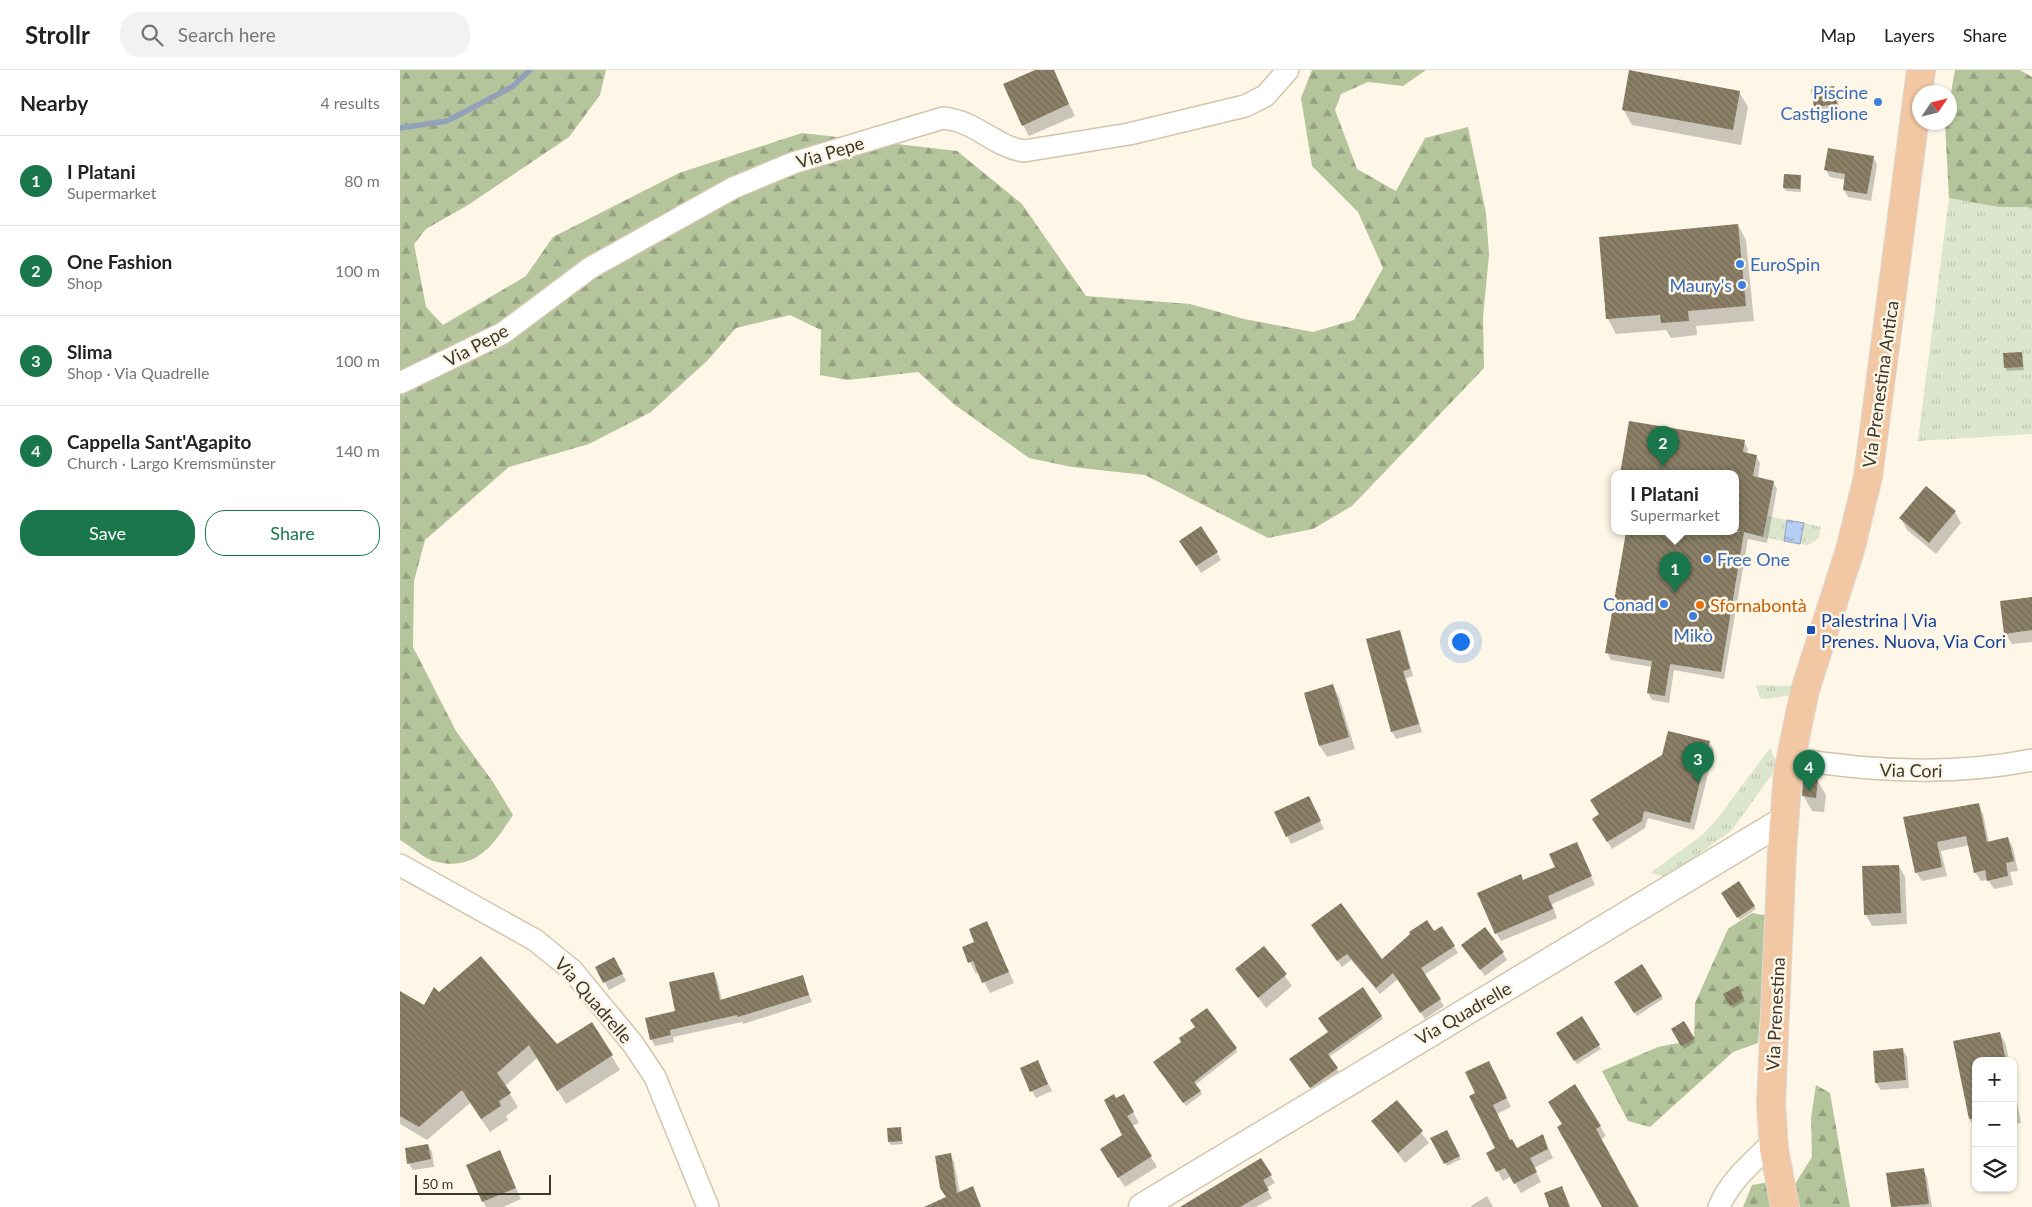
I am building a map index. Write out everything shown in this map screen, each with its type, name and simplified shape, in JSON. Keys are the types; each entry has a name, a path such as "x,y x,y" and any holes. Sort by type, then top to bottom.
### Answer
{"main road":[{"name":"Via Prenestina Antica","path":"1790,758 1805,690 1852,542 1868,477 1922,70"},
{"name":"Via Prenestina","path":"1785,1207 1774,1142 1771,1097 1784,820 1790,758"}],"street":[{"name":"Via Pepe","path":"400,383 503,333 590,268 627,246 733,188 793,163 943,118 967,123 1009,148 1024,151 1129,134 1245,106 1265,96 1288,70"},
{"name":"Via Cori","path":"1790,758 1847,768 1924,771 1971,770 2032,760"},
{"name":"Via Quadrelle","path":"1142,1207 1784,820"},
{"name":"Via Quadrelle","path":"400,865 535,940 559,957 572,970 633,1044 656,1077 708,1207"},
{"path":"1719,1207 1726,1191 1737,1177 1774,1142"}],"green space":[{"path":"400,70 606,70 600,95 569,137 468,205 426,229 414,244 426,307 443,325 526,276 553,237 679,173 802,133 957,151 1022,204 1086,296 1190,304 1244,319 1313,332 1354,320 1383,268 1358,212 1312,166 1301,98 1312,70 1426,70 1403,86 1368,82 1341,94 1335,110 1357,169 1396,191 1425,138 1468,127 1486,213 1489,255 1483,317 1484,368 1352,506 1313,529 1268,538 1145,475 1072,467 1029,458 955,405 918,372 848,380 820,375 821,330 790,315 736,328 707,361 651,412 589,444 509,467 425,540 414,581 413,647 456,731 493,782 513,815 499,836 483,853 474,859 463,863 451,864 432,861 400,840"},
{"path":"1955,70 2020,70 2032,77 2032,209 2027,207 1998,207 1949,198 1945,130 1957,130 1957,85 1952,85"},
{"path":"1949,198 1998,207 2027,207 2032,209 2032,434 1918,441"},
{"path":"1767,516 1787,520 1784,541 1763,537"},
{"path":"1804,523 1821,527 1819,538 1808,545 1800,544"},
{"path":"1756,685 1794,686 1792,695 1766,699 1760,698"},
{"path":"1770,748 1778,766 1732,830 1667,877 1650,873 1701,836 1718,818"},
{"path":"1752,913 1769,916 1758,1043 1733,1052 1650,1127 1628,1121 1602,1071 1658,1047 1694,1040 1695,1003 1728,929"},
{"path":"1816,1085 1830,1093 1850,1207 1797,1207 1795,1184 1812,1157 1811,1118"},
{"path":"1770,1182 1776,1207 1743,1207 1752,1185"}],"water":[{"path":"1787,520 1804,523 1800,544 1784,541"}],"building":[{"path":"1035,70 1054,70 1069,104 1022,126 1003,84"},
{"path":"1629,70 1740,91 1733,130 1622,110"},
{"path":"1834,86 1837,104 1814,107 1811,89"},
{"path":"1828,148 1874,156 1867,194 1843,190 1845,174 1824,170"},
{"path":"1784,174 1801,175 1800,189 1783,188"},
{"path":"1738,224 1746,306 1688,311 1689,321 1661,323 1660,315 1606,319 1599,237"},
{"path":"2022,352 2023,367 2004,368 2003,353"},
{"path":"1629,421 1745,440 1743,452 1757,455 1753,476 1774,481 1763,537 1744,532 1721,672 1670,664 1665,696 1647,693 1652,661 1605,653 1625,535 1739,535 1739,532 1741,532 1739,531 1739,470 1621,470"},
{"path":"1926,486 1956,511 1929,543 1899,518"},
{"path":"1201,526 1218,552 1196,566 1179,541"},
{"path":"2032,597 2032,630 2004,634 2000,601"},
{"path":"1400,630 1410,669 1403,671 1419,724 1391,732 1366,639"},
{"path":"1333,684 1349,737 1319,746 1304,693"},
{"path":"1668,731 1710,741 1690,823 1644,811 1642,821 1607,842 1592,819 1599,814 1590,800 1662,755"},
{"path":"1803,777 1818,778 1816,798 1802,796"},
{"path":"1309,796 1321,821 1286,837 1274,812"},
{"path":"1979,803 1987,842 2008,837 2014,861 2006,863 2008,876 1987,881 1985,870 1974,873 1966,836 1937,842 1942,867 1915,873 1903,817"},
{"path":"1577,842 1592,876 1548,896 1553,909 1495,934 1477,893 1521,874 1523,880 1555,867 1549,854"},
{"path":"1899,865 1901,913 1864,915 1862,866"},
{"path":"1739,881 1755,906 1737,918 1721,893"},
{"path":"1341,903 1382,959 1410,934 1409,932 1427,920 1434,931 1442,926 1455,946 1421,968 1441,999 1420,1013 1393,973 1376,988 1347,954 1337,961 1311,925"},
{"path":"987,921 1009,972 982,983 973,961 968,963 962,947 974,942 969,929"},
{"path":"1485,927 1504,952 1480,970 1461,945"},
{"path":"1264,946 1287,974 1258,998 1235,969"},
{"path":"481,956 557,1044 592,1022 613,1055 557,1091 529,1045 497,1073 511,1093 499,1101 501,1106 481,1119 462,1090 419,1127 400,1116 400,991 424,1005 434,987 439,992"},
{"path":"614,957 623,974 603,983 595,967"},
{"path":"1642,964 1662,996 1634,1013 1614,982"},
{"path":"714,972 720,1000 803,975 809,995 738,1017 737,1015 670,1030 671,1035 650,1040 645,1018 675,1011 669,982"},
{"path":"1738,986 1744,998 1730,1006 1723,994"},
{"path":"1363,987 1382,1016 1328,1054 1338,1068 1310,1088 1289,1059 1328,1032 1318,1018"},
{"path":"1207,1008 1237,1048 1194,1082 1201,1091 1183,1103 1153,1062 1181,1042 1179,1038 1195,1027 1190,1020"},
{"path":"1582,1016 1600,1045 1574,1061 1556,1033"},
{"path":"1684,1021 1695,1039 1681,1046 1671,1029"},
{"path":"2000,1032 2005,1057 1972,1057 1972,1119 1969,1119 1953,1041"},
{"path":"1903,1048 1906,1080 1875,1083 1873,1051"},
{"path":"1038,1060 1048,1084 1030,1092 1020,1068"},
{"path":"1489,1061 1507,1098 1493,1105 1510,1140 1512,1139 1517,1148 1543,1134 1548,1149 1530,1158 1537,1172 1514,1184 1505,1168 1496,1172 1486,1153 1495,1148 1469,1096 1475,1093 1465,1072"},
{"path":"1575,1084 1601,1126 1596,1129 1639,1207 1602,1207 1557,1127 1562,1124 1548,1102"},
{"path":"1114,1094 1116,1098 1124,1094 1134,1112 1127,1116 1152,1156 1118,1178 1100,1149 1122,1135 1104,1100"},
{"path":"1397,1100 1423,1131 1398,1153 1371,1121"},
{"path":"901,1127 902,1141 888,1142 887,1128"},
{"path":"1447,1130 1460,1156 1444,1164 1430,1138"},
{"path":"428,1144 431,1159 407,1164 405,1148"},
{"path":"500,1150 516,1188 482,1202 466,1165"},
{"path":"951,1153 957,1193 973,1186 981,1207 924,1207 946,1197 940,1188 935,1156"},
{"path":"1261,1158 1272,1175 1263,1180 1269,1190 1240,1207 1180,1207"},
{"path":"1924,1168 1929,1204 1891,1207 1886,1173"},
{"path":"1562,1186 1570,1207 1549,1207 1544,1193"}],"waterway":[{"path":"400,128 447,121 512,87 530,70"}],"place":[{"name":"Piscine Castiglione","path":"1878,102"},
{"name":"EuroSpin","path":"1740,264"},
{"name":"Maury's","path":"1742,285"},
{"name":"One Fashion","path":"1663,467"},
{"name":"Free One","path":"1707,559"},
{"name":"I Platani","path":"1675,593"},
{"name":"Conad","path":"1664,604"},
{"name":"Sfornabontà","path":"1700,605"},
{"name":"Mikò","path":"1693,616"},
{"name":"Palestrina | Via Prenes. Nuova, Via Cori","path":"1811,630"},
{"name":"Slima","path":"1698,783"},
{"name":"Cappella Sant'Agapito","path":"1809,791"}]}
